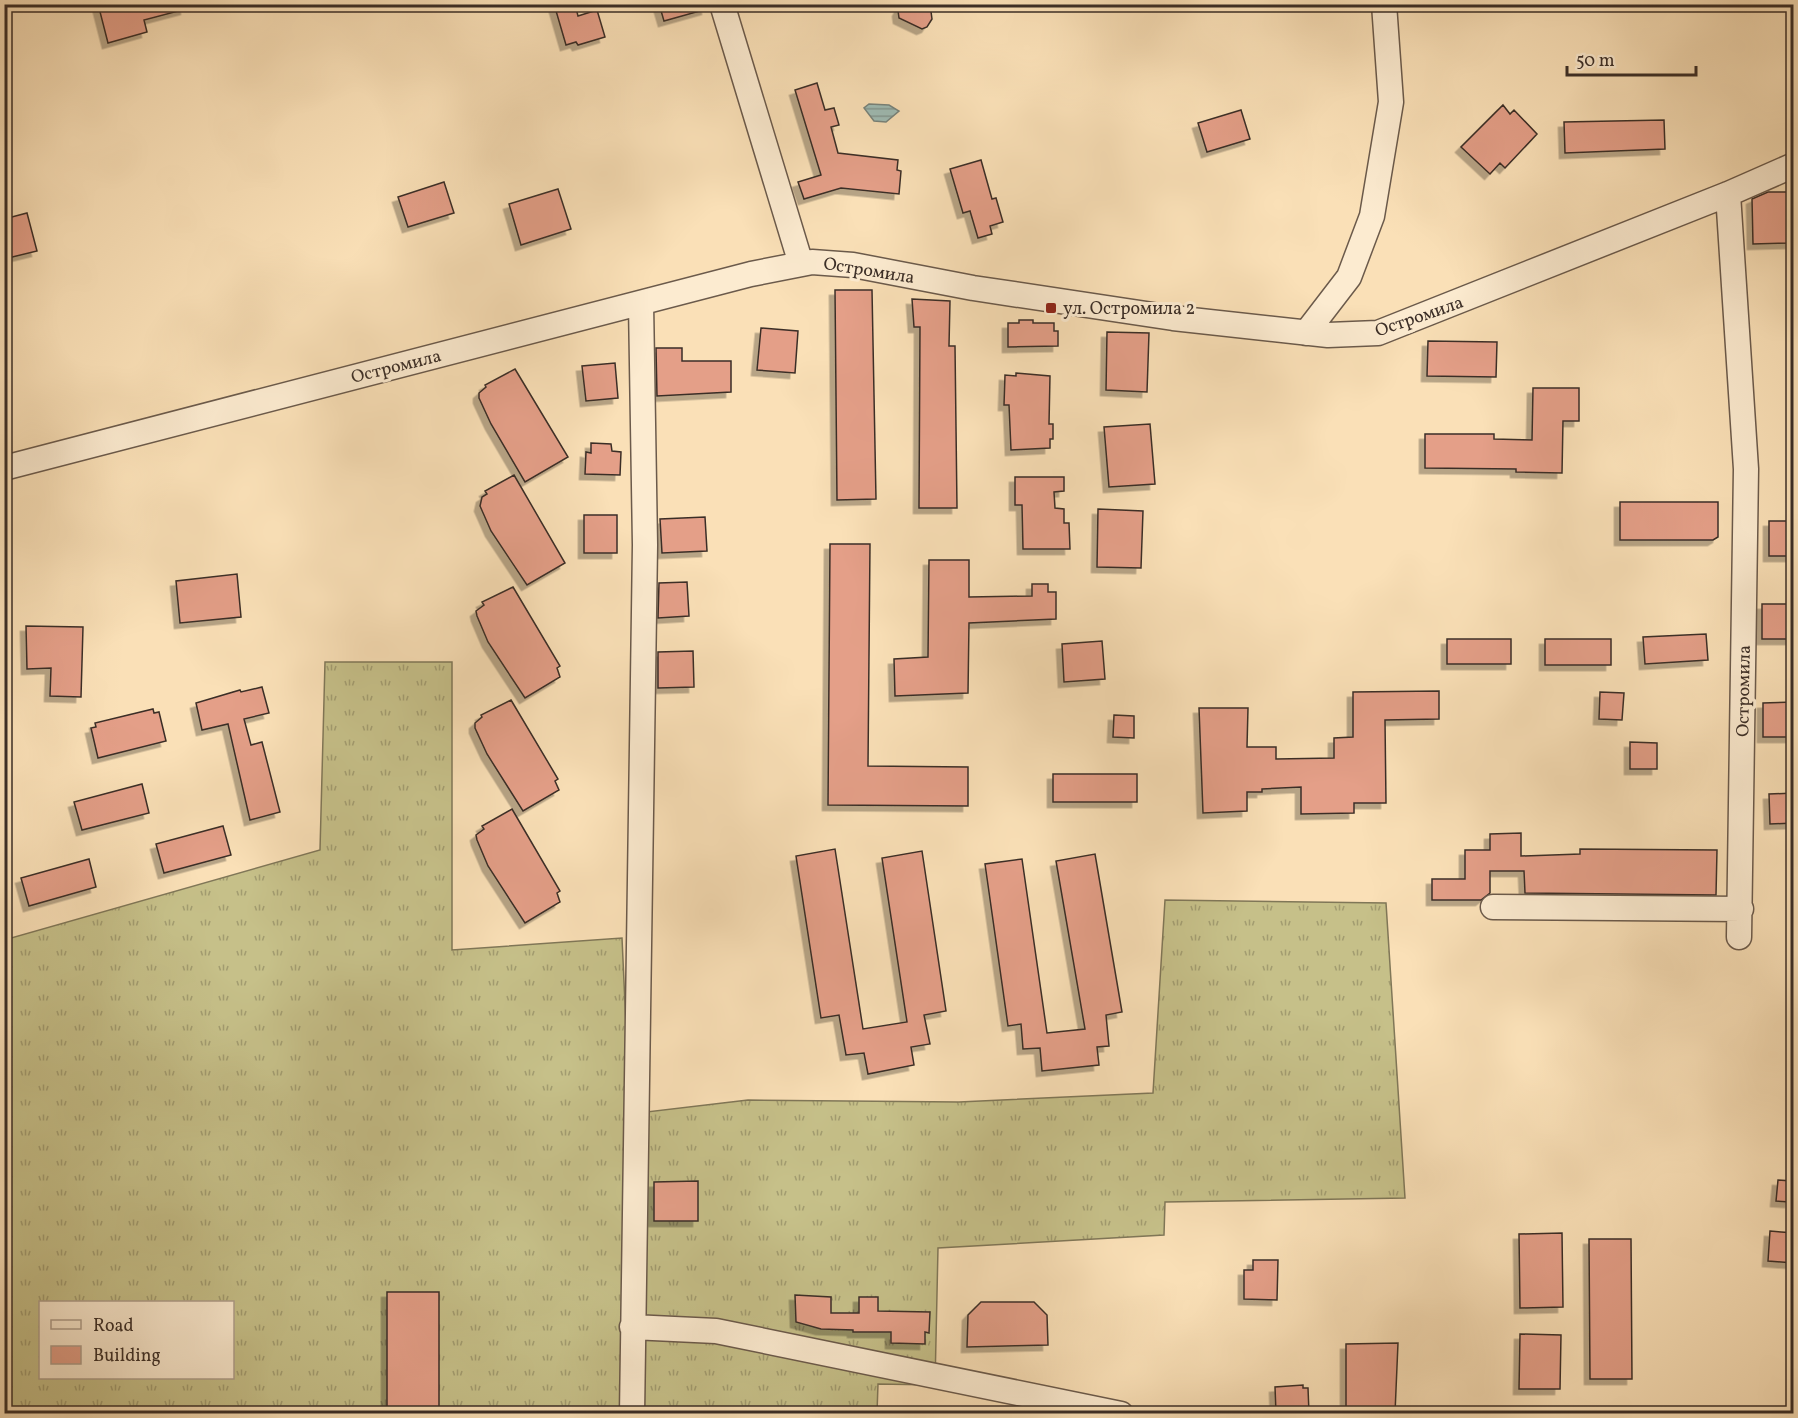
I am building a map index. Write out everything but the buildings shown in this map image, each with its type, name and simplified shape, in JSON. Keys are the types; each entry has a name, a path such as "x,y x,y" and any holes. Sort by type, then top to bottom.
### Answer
{"street":[{"path":"722,4 801,264"},
{"path":"1306,333 1349,277 1372,216 1391,102 1384,4"},
{"name":"Остромила","path":"4,468 641,303 812,262 853,265 996,292 1173,318 1328,335 1378,333 1728,194 1794,165"},
{"name":"Остромила","path":"1728,194 1746,469 1739,937"},
{"path":"632,1413 645,545 641,303"},
{"path":"1493,907 1741,909"},
{"path":"632,1327 716,1330 1120,1413"}],"green space":[{"path":"325,662 452,662 452,950 622,938 630,1114 748,1100 959,1102 1153,1093 1165,900 1386,903 1405,1198 1165,1202 1164,1235 938,1248 935,1385 878,1384 877,1413 625,1414 624,1411 547,1414 10,1413 4,1353 4,940 320,850"}],"water":[{"path":"869,104 889,105 899,111 886,122 874,121 864,108"}],"place":[{"name":"ул. Остромила 2","path":"1051,308"}]}
